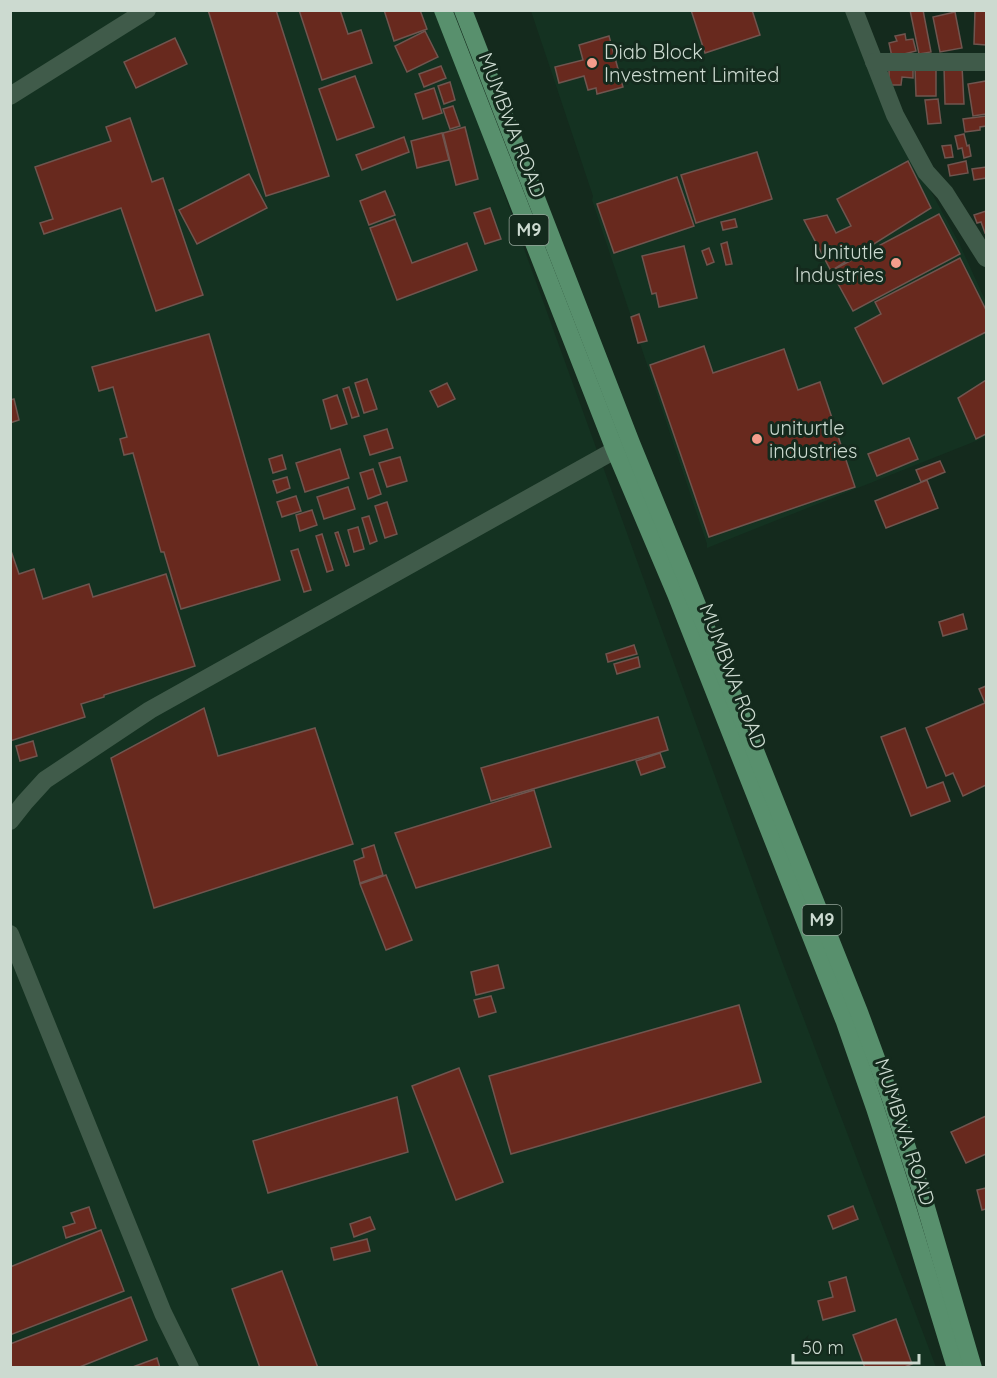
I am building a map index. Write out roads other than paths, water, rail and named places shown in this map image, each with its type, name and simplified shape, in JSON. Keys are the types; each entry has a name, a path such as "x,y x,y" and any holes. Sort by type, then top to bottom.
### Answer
{"main road":[{"name":"MUMBWA ROAD","path":"443,10 623,447 689,585 863,1023 923,1197 973,1368"},
{"name":"MUMBWA ROAD","path":"463,10 676,594 844,1022 898,1180 956,1368"}],"street":[{"path":"10,96 147,10"},
{"path":"854,10 895,115 926,172 945,194 987,258"},
{"path":"874,62 987,62"},
{"path":"11,820 45,780 150,710 623,447"},
{"path":"10,934 163,1313 190,1368"}],"place":[{"name":"Diab Block Investment Limited","path":"592,63"},
{"name":"Unitutle Industries","path":"896,263"},
{"name":"uniturtle industries","path":"757,439"}]}
